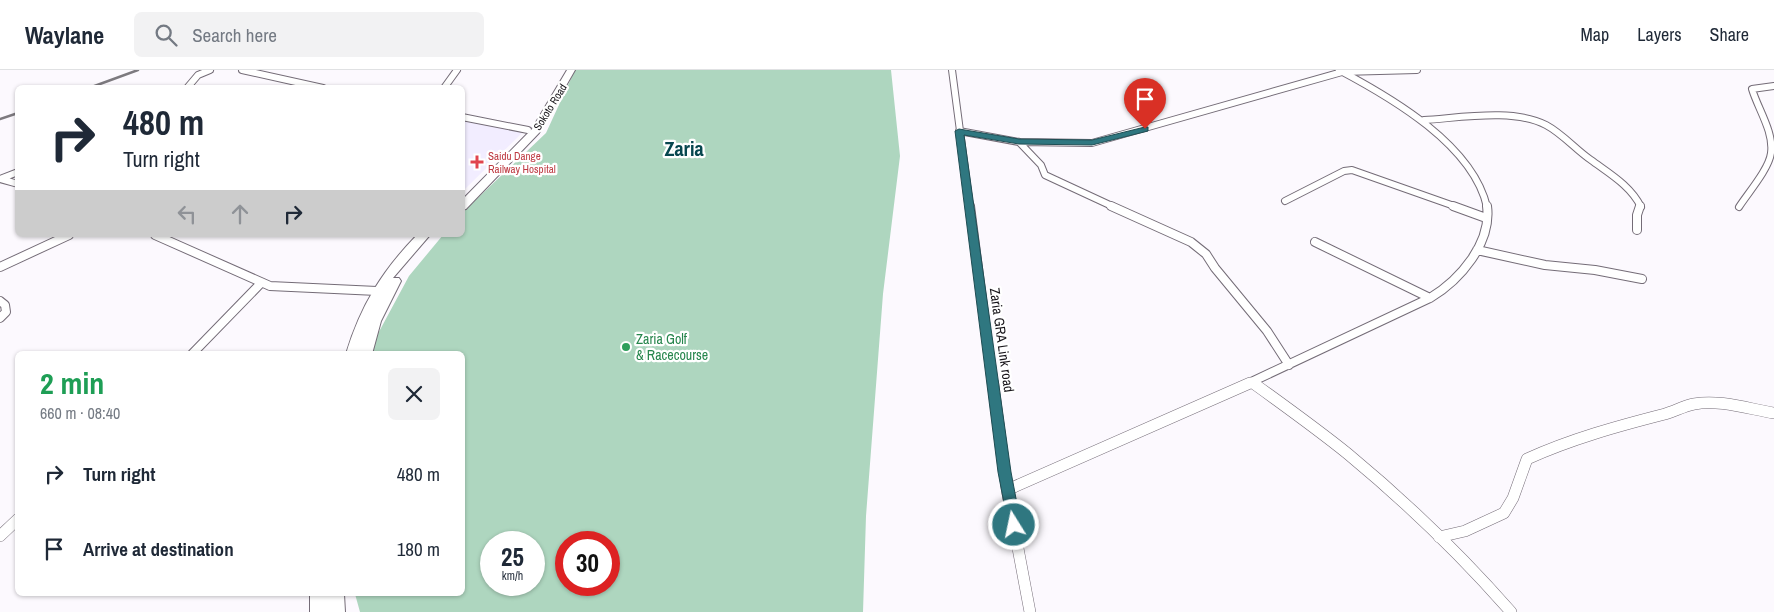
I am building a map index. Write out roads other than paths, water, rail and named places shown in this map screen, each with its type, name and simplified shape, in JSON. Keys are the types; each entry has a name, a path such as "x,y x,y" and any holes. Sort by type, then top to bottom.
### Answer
{"main road":[{"name":"Sokoto Road","path":"465,194 528,130 564,70"},
{"name":"Sokoto Road","path":"465,203 536,131 571,70"},
{"path":"353,351 362,321 377,291 404,256 422,237"},
{"path":"366,351 374,321 388,291 432,237"},
{"path":"319,596 319,612"},
{"path":"335,596 336,612"}],"street":[{"path":"190,85 198,75 210,70"},
{"path":"242,70 310,85"},
{"path":"446,85 457,70"},
{"name":"Zaria GRA Link road","path":"952,70 1007,490 1030,612"},
{"path":"959,131 1019,142 1092,143 1108,140 1340,71 1417,70"},
{"path":"1007,490 1289,365 1430,298 1455,281 1478,250 1485,233 1488,207 1478,185 1458,155 1424,120 1393,99 1340,71"},
{"path":"1739,207 1767,163 1772,151 1752,89 1774,86"},
{"path":"465,118 528,130"},
{"path":"1424,120 1504,118 1531,120 1547,126 1581,154 1610,173 1638,199 1641,208 1637,215 1637,230"},
{"path":"1019,142 1041,165 1046,175 1051,179 1177,234 1199,248 1267,331 1289,365"},
{"path":"1285,201 1344,171 1352,170 1486,218"},
{"path":"0,179 15,173"},
{"path":"0,179 15,183"},
{"path":"0,267 65,237"},
{"path":"160,237 204,255 262,283 283,288 377,291"},
{"path":"1315,242 1430,298"},
{"path":"1478,250 1545,265 1595,270 1642,279"},
{"path":"195,351 226,322 262,283"},
{"path":"0,301 5,306 6,312 0,318"},
{"path":"1252,382 1347,453 1391,491 1470,565 1511,612"},
{"path":"1439,536 1465,531 1504,513 1513,498 1527,459 1549,449 1608,429 1673,412 1695,404 1722,404 1774,414"},
{"path":"1,535 15,522"},
{"path":"1,535 15,531"}],"railway":[{"path":"97,85 138,70"},
{"path":"0,119 15,114"}],"place":[{"name":"Saidu Dange Railway Hospital","path":"477,162"},
{"name":"Zaria Golf & Racecourse","path":"626,347"}],"district":[{"name":"Zaria","path":"684,148"}]}
